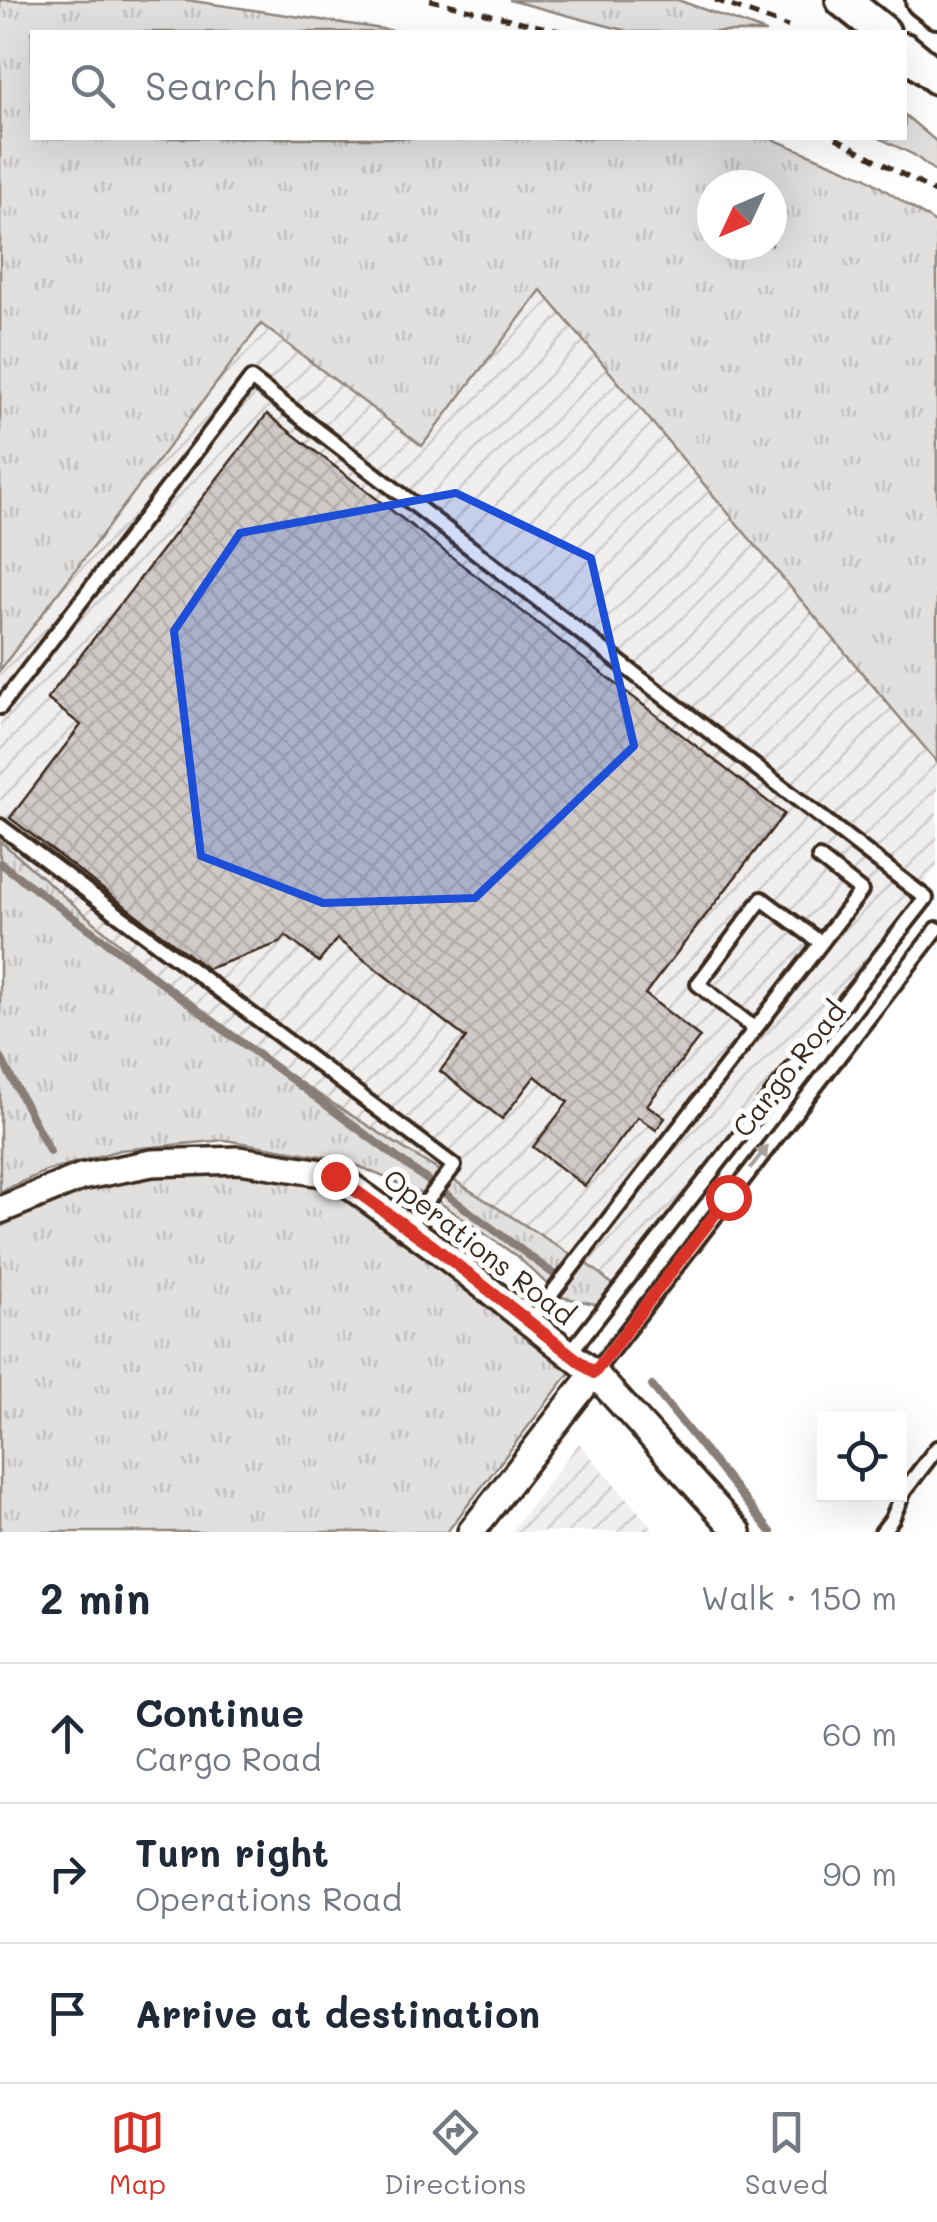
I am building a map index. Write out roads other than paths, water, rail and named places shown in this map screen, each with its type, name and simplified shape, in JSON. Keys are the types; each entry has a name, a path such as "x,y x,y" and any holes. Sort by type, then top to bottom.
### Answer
{"street":[{"path":"843,0 880,30"},
{"path":"923,0 937,11"},
{"path":"907,52 937,77"},
{"name":"Operations Road","path":"0,1210 81,1177 152,1163 239,1160 335,1176 594,1373 738,1532"},
{"name":"Cargo Road","path":"471,1532 594,1373"}],"lane":[{"path":"0,707 251,379 926,898 569,1354"},
{"path":"0,826 454,1166 407,1227"},
{"path":"530,1322 861,891 819,858"},
{"path":"755,1029 698,984 762,899 821,943"},
{"name":"Cargo Road","path":"594,1373 937,929"},
{"path":"882,1532 904,1490 937,1448"}],"waterway":[{"path":"0,863 563,1281"},
{"path":"0,1056 50,1152"},
{"path":"652,1386 771,1532"}]}
